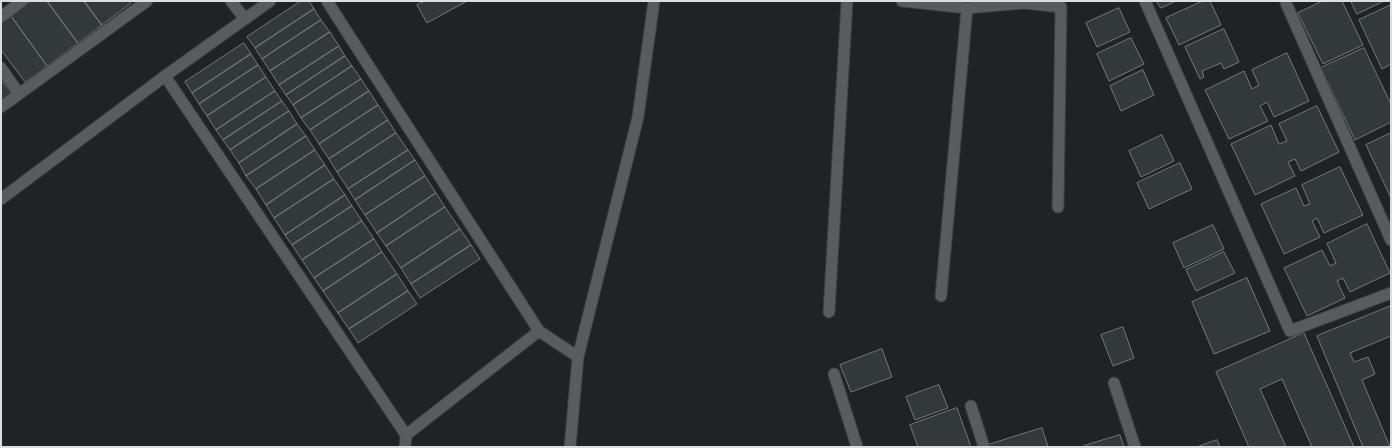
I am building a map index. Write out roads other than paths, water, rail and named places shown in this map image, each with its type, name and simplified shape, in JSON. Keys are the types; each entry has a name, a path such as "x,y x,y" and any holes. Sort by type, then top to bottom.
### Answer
{"street":[{"path":"1,17 22,1"},
{"path":"1,107 147,1"},
{"path":"231,1 245,20"},
{"path":"1,199 164,76 270,1"},
{"path":"327,1 539,331 578,357"},
{"path":"570,447 578,357 638,117 654,1"},
{"path":"828,312 847,1"},
{"path":"1145,1 1290,331 1391,292"},
{"path":"909,2 967,8 1023,2 1061,7 1058,207"},
{"path":"1286,3 1391,240"},
{"path":"940,296 967,8"},
{"path":"1,68 19,94"},
{"path":"164,76 406,435 405,447"},
{"path":"406,435 539,331"},
{"path":"834,374 857,447"},
{"path":"1114,383 1135,447"},
{"path":"971,406 984,447"}]}
